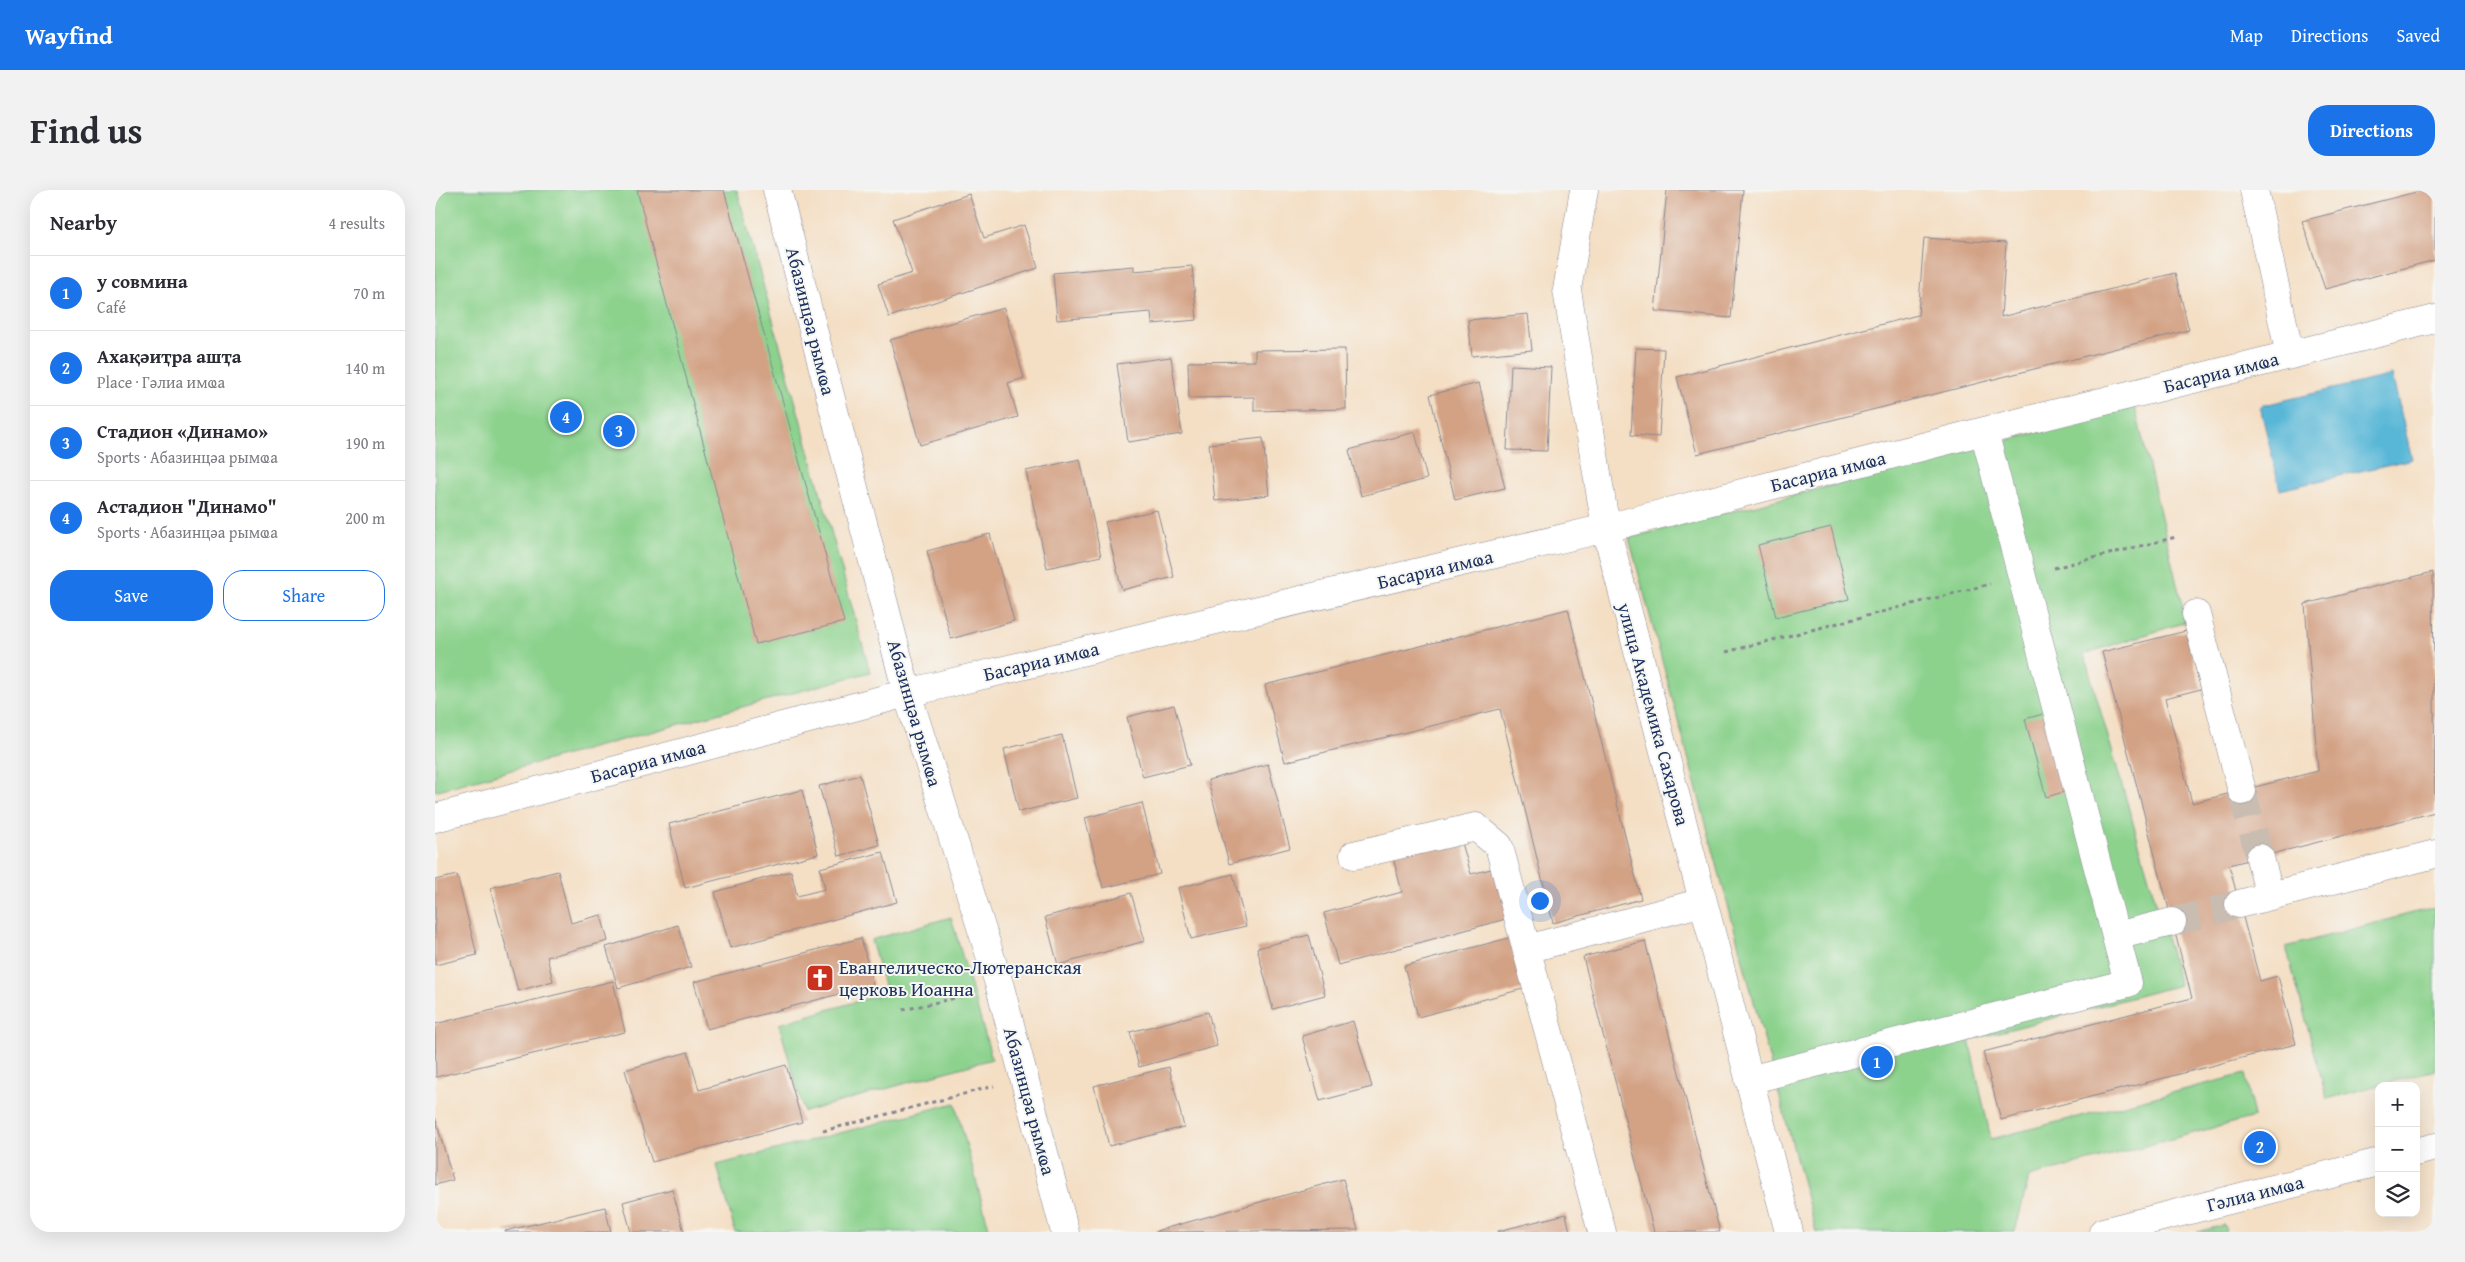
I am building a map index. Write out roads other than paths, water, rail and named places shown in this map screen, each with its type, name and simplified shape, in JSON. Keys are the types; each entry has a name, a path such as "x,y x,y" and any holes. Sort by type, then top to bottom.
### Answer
{"street":[{"name":"Абазинцәа рымҩа","path":"777,190 907,693 1000,987 1065,1232"},
{"name":"улица Академика Сахарова","path":"1584,190 1567,290 1605,528 1789,1232"},
{"path":"2254,190 2290,355"},
{"name":"Басариа имҩа","path":"435,818 907,693 1605,528 1984,431 2435,319"},
{"path":"1749,1080 2128,983 1984,431"},
{"path":"2196,614 2242,791"},
{"path":"1354,855 1475,827 1499,846 1602,1232"},
{"path":"2239,904 2435,854"},
{"path":"2260,858 2270,896"},
{"path":"1527,949 1703,902"},
{"path":"2116,936 2172,922"},
{"path":"2420,1151 2435,1147"},
{"name":"Гәлиа имҩа","path":"2103,1232 2375,1163"}],"water":[{"path":"2392,375 2412,459 2280,490 2260,406"}],"tunnel":[{"path":"2242,791 2260,858"},
{"path":"2172,922 2239,904"}],"place":[{"name":"Астадион \"Динамо\"","path":"566,417"},
{"name":"Cтадион «Динамо»","path":"619,431"},
{"name":"Евангелическо-Лютеранская церковь Иоанна","path":"820,978"},
{"name":"у совмина","path":"1877,1062"},
{"name":"Ахақәиҭра ашҭа","path":"2260,1147"}]}
